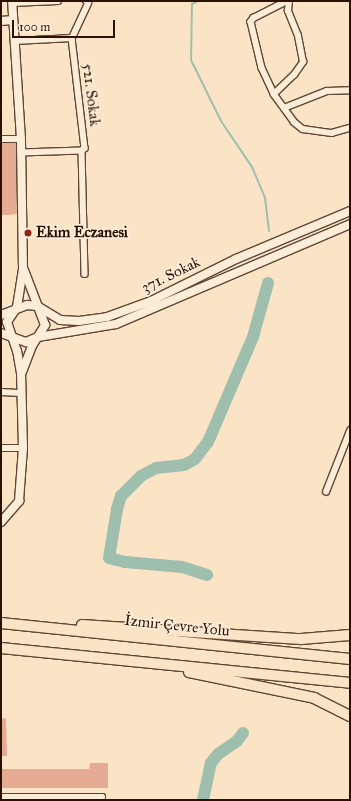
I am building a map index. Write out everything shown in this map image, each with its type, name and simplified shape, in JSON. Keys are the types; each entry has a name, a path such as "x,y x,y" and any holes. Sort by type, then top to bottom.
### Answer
{"highway":[{"name":"İzmir Çevre Yolu","path":"1,623 350,659"},
{"path":"24,626 75,625 301,639 350,635"},
{"path":"1,648 350,683"},
{"path":"152,664 314,698 350,716"}],"main road":[{"path":"1,522 19,501 23,448 21,373 7,322 16,308 24,269 21,139 12,2"},
{"path":"1,21 13,20"},
{"name":"371. Sokak","path":"37,306 60,320 79,321 107,317 151,301 236,260 350,211"},
{"name":"371. Sokak","path":"1,333 26,342 38,337 93,330 134,319 223,277 350,224"},
{"path":"21,373 32,346 45,325 24,269"},
{"path":"1,316 16,308 37,306"}],"street":[{"path":"12,2 58,1"},
{"path":"14,41 72,38 88,3 86,1"},
{"path":"274,94 294,75 303,62 298,36 288,11 289,1"},
{"path":"289,1 254,18 251,22 262,68 274,94 284,108 303,129 332,133 350,128"},
{"name":"521. Sokak","path":"72,38 85,148 82,151"},
{"path":"284,108 327,91 350,90"},
{"path":"1,139 21,139"},
{"path":"21,153 82,151 85,274"},
{"path":"1,392 22,393"},
{"path":"326,492 350,431"},
{"path":"1,448 23,448"},
{"path":"1,797 102,798 102,800"}],"building":[{"path":"1,143 16,143 17,214 1,215"},
{"path":"6,718 7,756 1,756 1,719"},
{"path":"90,763 108,763 108,788 1,788 1,769 89,769"}],"waterway":[{"path":"198,1 192,4 191,60 221,121 252,167 265,198 269,231"},
{"path":"207,575 182,567 125,562 109,558 117,509 121,496 141,476 156,468 184,465 195,459 208,442 253,337 268,283"},
{"path":"203,800 211,763 218,754 237,741 243,733"}],"place":[{"name":"Ekim Eczanesi","path":"28,233"}]}
